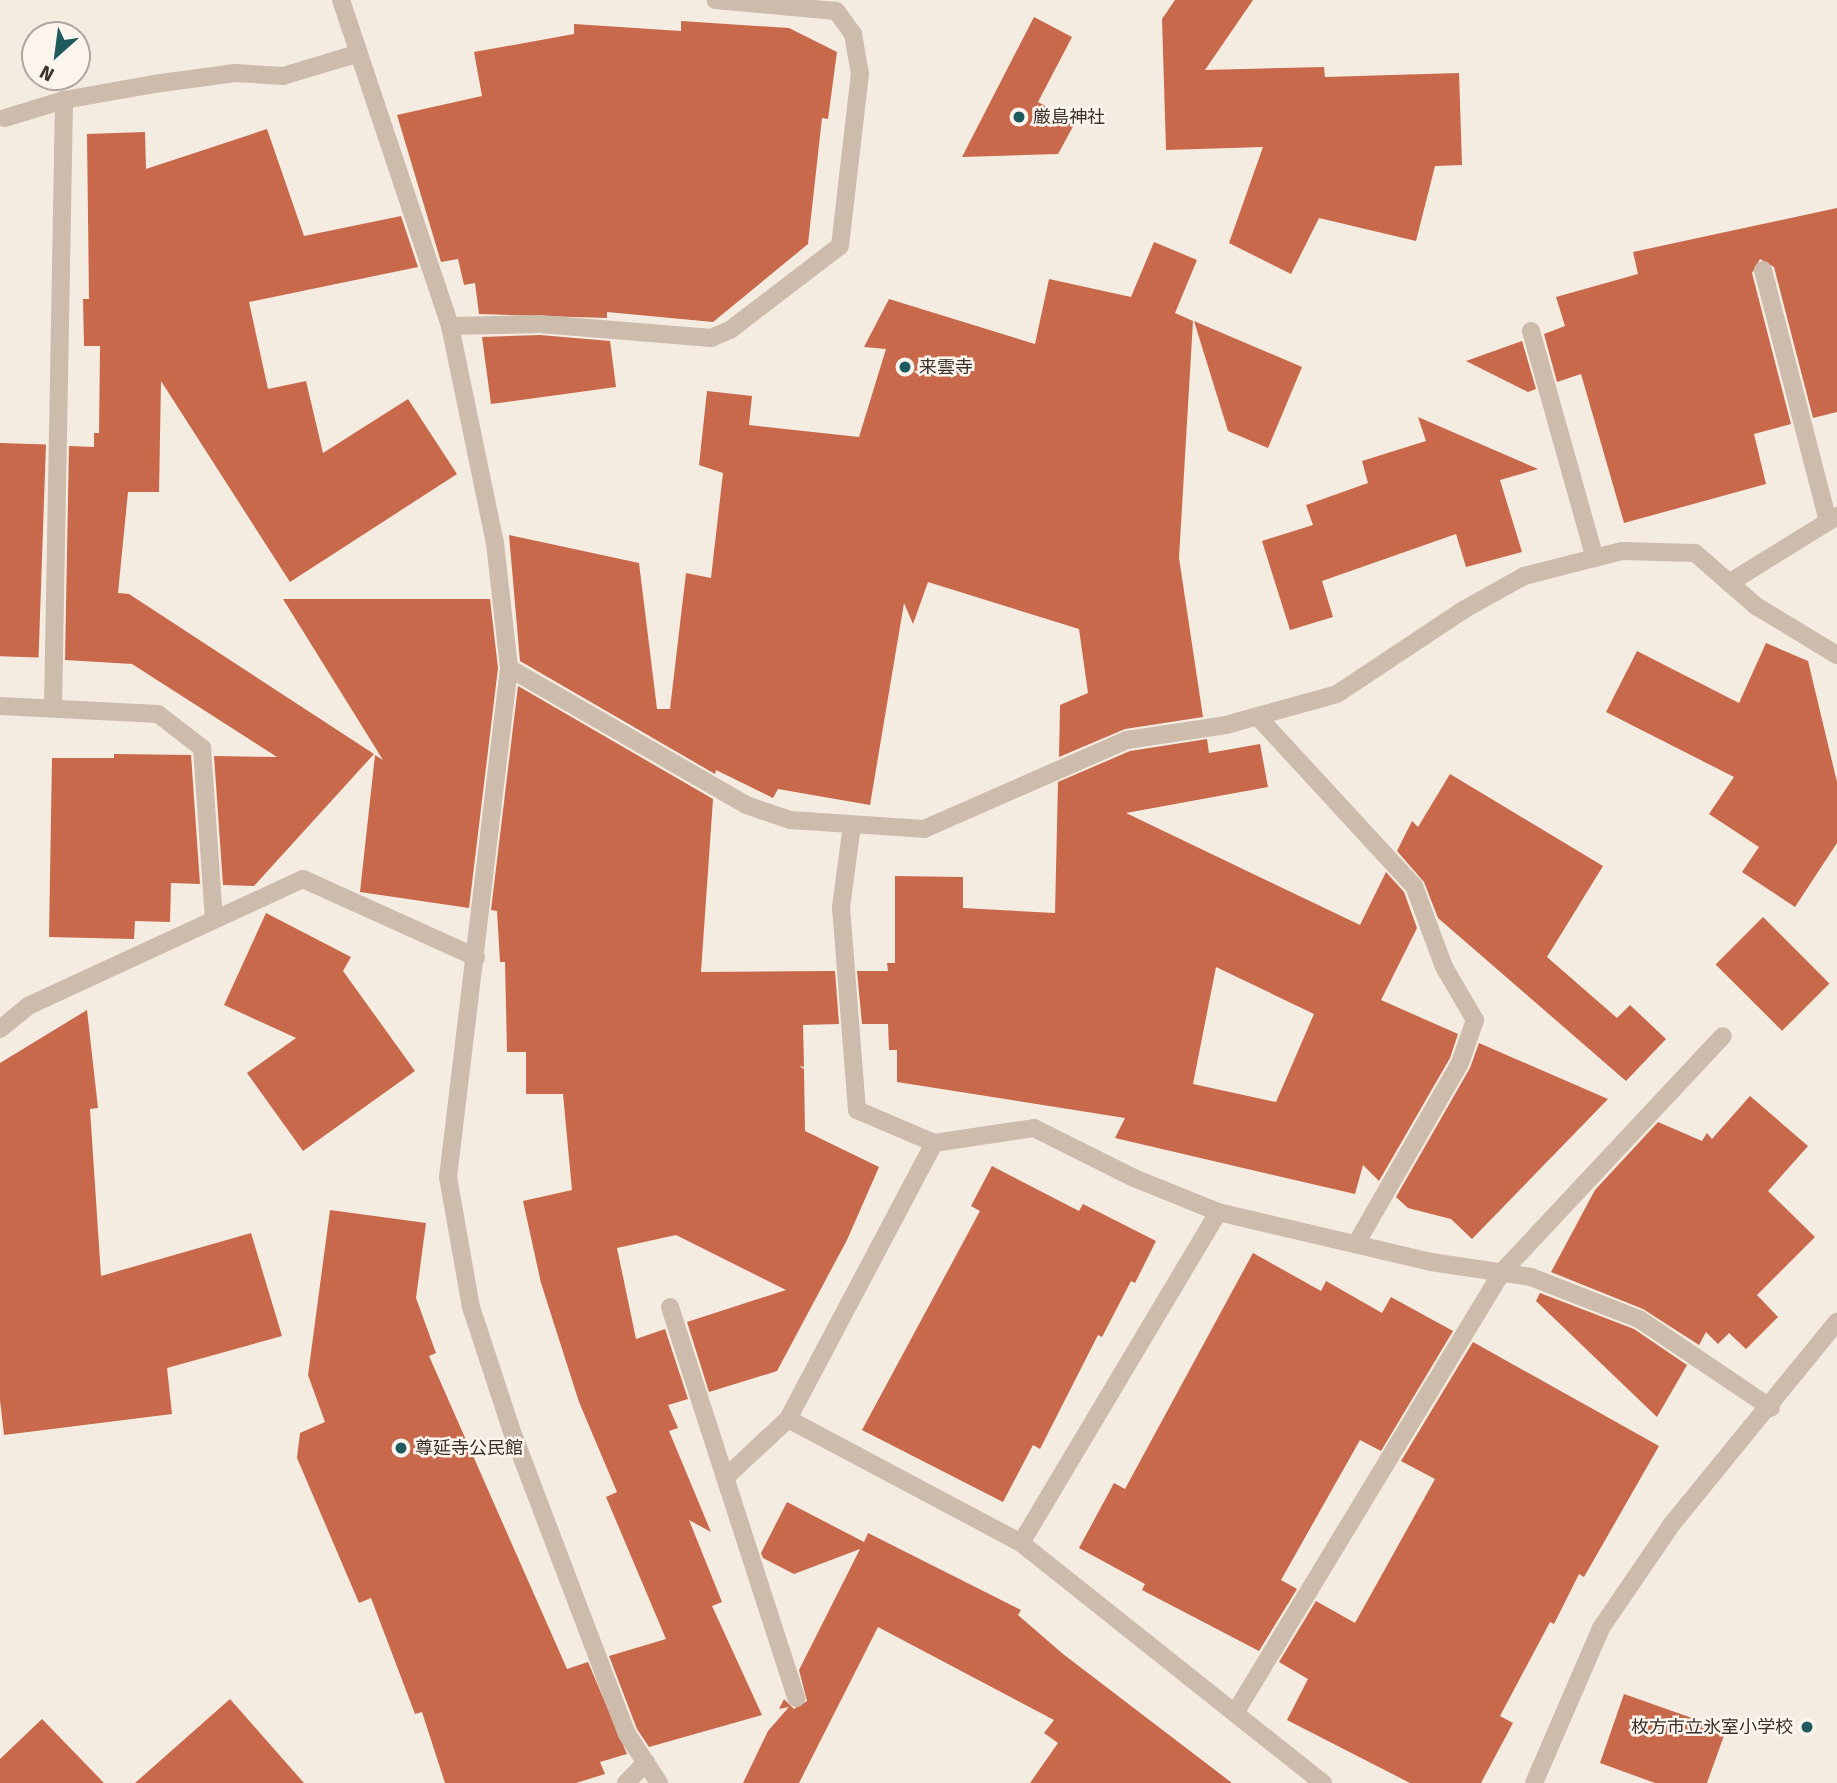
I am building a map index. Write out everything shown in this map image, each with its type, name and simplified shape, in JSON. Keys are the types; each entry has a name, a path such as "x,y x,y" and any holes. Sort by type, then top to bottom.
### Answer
{"street":[{"path":"341,0 356,54 450,326 495,543 509,668 448,1177 471,1307 511,1429 627,1734 659,1783"},
{"path":"450,326 540,324 711,338 730,330 841,246 860,74 853,34 836,11 715,0"},
{"path":"5,118 64,100 236,73 283,76 356,54"},
{"path":"52,708 64,100"},
{"path":"1729,583 1833,519 1763,270"},
{"path":"1531,331 1595,558"},
{"path":"509,668 746,805 790,820 924,829 1127,740 1258,717 1338,694 1465,609 1524,576 1622,551 1695,553 1756,606 1837,654"},
{"path":"0,706 158,714 202,748 214,920"},
{"path":"1258,717 1414,886 1444,967 1475,1020 1460,1063 1356,1244"},
{"path":"852,825 841,907 857,1110 934,1143 1034,1128 1134,1178 1219,1212 1356,1244 1531,1277 1639,1319 1771,1408"},
{"path":"0,1029 28,1006 303,879 476,957"},
{"path":"1234,1713 1502,1272 1723,1036"},
{"path":"726,1477 788,1419 934,1143"},
{"path":"1021,1543 1219,1212"},
{"path":"670,1307 796,1698"},
{"path":"1534,1783 1601,1628 1672,1524 1771,1408 1837,1322"},
{"path":"788,1419 1021,1543 1323,1783"},
{"path":"626,1783 646,1762"}],"building":[{"path":"1175,0 1253,0 1205,70 1324,67 1325,77 1459,73 1462,165 1435,166 1416,241 1319,218 1291,274 1229,243 1263,147 1166,150 1162,19"},
{"path":"1034,17 1072,37 1038,102 1075,123 1058,154 962,157"},
{"path":"681,21 789,28 837,52 828,119 822,118 808,244 713,322 607,312 607,318 479,314 475,283 464,285 458,259 441,262 397,115 482,96 474,52 574,34 574,24 681,31"},
{"path":"267,129 304,236 401,216 418,267 249,302 268,389 306,381 323,453 408,399 457,474 290,582 161,381 159,492 128,492 118,593 129,594 374,754 254,886 223,885 214,756 277,757 132,664 65,660 69,446 94,447 94,433 99,433 100,346 84,346 83,299 89,299 87,134 145,132 146,169"},
{"path":"1837,208 1837,412 1813,418 1774,267 1760,259 1752,273 1791,424 1754,434 1766,484 1624,523 1581,374 1557,382 1544,334 1565,326 1556,297 1638,274 1633,252"},
{"path":"1154,242 1197,260 1175,313 1193,321 1179,558 1203,717 1125,729 1059,757 1060,705 1088,693 1079,629 928,582 913,624 904,603 870,805 778,789 773,798 716,770 715,774 520,661 509,535 639,563 657,709 670,709 686,573 711,578 723,473 699,465 707,391 752,396 749,425 859,437 886,349 864,347 889,299 1035,344 1049,279 1131,297"},
{"path":"1194,321 1302,367 1268,448 1228,431"},
{"path":"540,335 610,341 616,387 491,404 482,337"},
{"path":"1522,341 1536,389 1528,392 1466,361"},
{"path":"1418,417 1538,469 1500,480 1522,552 1466,567 1456,534 1322,581 1333,617 1290,630 1262,541 1313,525 1306,505 1368,483 1362,461 1426,441"},
{"path":"0,443 46,445 39,657 0,656"},
{"path":"283,599 490,599 498,668 469,908 360,892 375,755 383,760"},
{"path":"1766,643 1808,661 1837,782 1837,843 1795,907 1742,872 1759,847 1709,814 1734,777 1606,712 1637,651 1739,703"},
{"path":"518,686 713,799 701,972 835,971 839,1024 803,1025 804,1067 799,1066 804,1069 805,1131 879,1167 847,1240 777,1371 709,1392 687,1322 786,1290 676,1235 617,1248 636,1339 665,1329 688,1399 668,1405 678,1428 669,1431 711,1532 689,1520 722,1602 712,1606 762,1715 649,1747 637,1729 609,1656 666,1639 606,1497 617,1492 579,1402 541,1283 523,1201 572,1190 563,1094 526,1094 526,1052 507,1052 505,962 500,962 497,911 491,910"},
{"path":"1207,739 1209,753 1260,744 1268,787 1126,813 1360,925 1386,872 1404,892 1417,928 1381,1000 1458,1034 1450,1058 1379,1181 1363,1165 1355,1194 1115,1138 1125,1118 897,1082 897,1050 889,1050 888,1024 862,1024 857,971 888,971 887,963 895,963 895,876 963,877 963,908 1055,913 1058,782 1130,751","holes":["1216,967 1314,1014 1276,1102 1193,1084"]},
{"path":"114,754 191,755 200,884 171,883 170,922 135,921 134,939 49,937 52,758 114,758"},
{"path":"1450,774 1603,866 1547,957 1617,1018 1630,1005 1666,1039 1626,1081 1438,918 1424,882 1397,851 1412,821 1418,827"},
{"path":"266,913 351,957 343,971 415,1071 303,1151 247,1073 296,1038 224,1005"},
{"path":"1763,917 1829,983 1782,1031 1716,964"},
{"path":"87,1010 98,1108 90,1109 101,1276 251,1233 282,1336 167,1368 172,1414 4,1435 0,1400 0,1063"},
{"path":"1479,1043 1608,1099 1472,1239 1451,1219 1408,1208 1396,1197 1470,1068"},
{"path":"1750,1096 1808,1146 1768,1191 1815,1237 1757,1295 1778,1317 1746,1349 1729,1333 1718,1344 1706,1332 1699,1345 1643,1309 1551,1272 1595,1190 1658,1122 1702,1141 1707,1133 1712,1139"},
{"path":"992,1166 1079,1211 1083,1204 1156,1241 1135,1283 1131,1281 1102,1337 1098,1335 1040,1449 1033,1445 1003,1502 862,1430 980,1211 971,1206"},
{"path":"330,1210 426,1223 416,1298 436,1353 429,1356 567,1669 588,1662 627,1754 600,1762 605,1774 576,1783 445,1783 422,1712 415,1714 371,1598 359,1603 297,1458 300,1433 325,1422 308,1375"},
{"path":"1253,1253 1321,1291 1326,1281 1382,1313 1391,1297 1453,1331 1381,1451 1360,1440 1281,1580 1297,1589 1259,1651 1142,1590 1145,1584 1079,1548 1114,1483 1125,1489"},
{"path":"1540,1293 1634,1329 1687,1365 1657,1417 1536,1301"},
{"path":"1473,1342 1659,1446 1584,1577 1579,1574 1554,1624 1550,1622 1500,1716 1513,1723 1481,1783 1410,1783 1287,1720 1308,1679 1279,1662 1316,1601 1355,1623 1435,1479 1401,1461"},
{"path":"787,1502 864,1542 868,1533 1021,1610 1018,1615 1063,1654 1232,1783 1030,1783 1058,1743 1044,1733 1054,1720 878,1627 799,1783 743,1783 768,1731 789,1707 779,1709 784,1699 794,1709 807,1701 799,1670 860,1549 794,1574 763,1558 761,1553"},
{"path":"1624,1694 1726,1730 1707,1783 1655,1783 1600,1763"},
{"path":"230,1699 304,1783 135,1783"},
{"path":"42,1719 104,1783 0,1783 0,1759"}],"place":[{"name":"厳島神社","path":"1019,117"},
{"name":"来雲寺","path":"905,367"},
{"name":"尊延寺公民館","path":"401,1448"},
{"name":"枚方市立氷室小学校","path":"1807,1727"}]}
